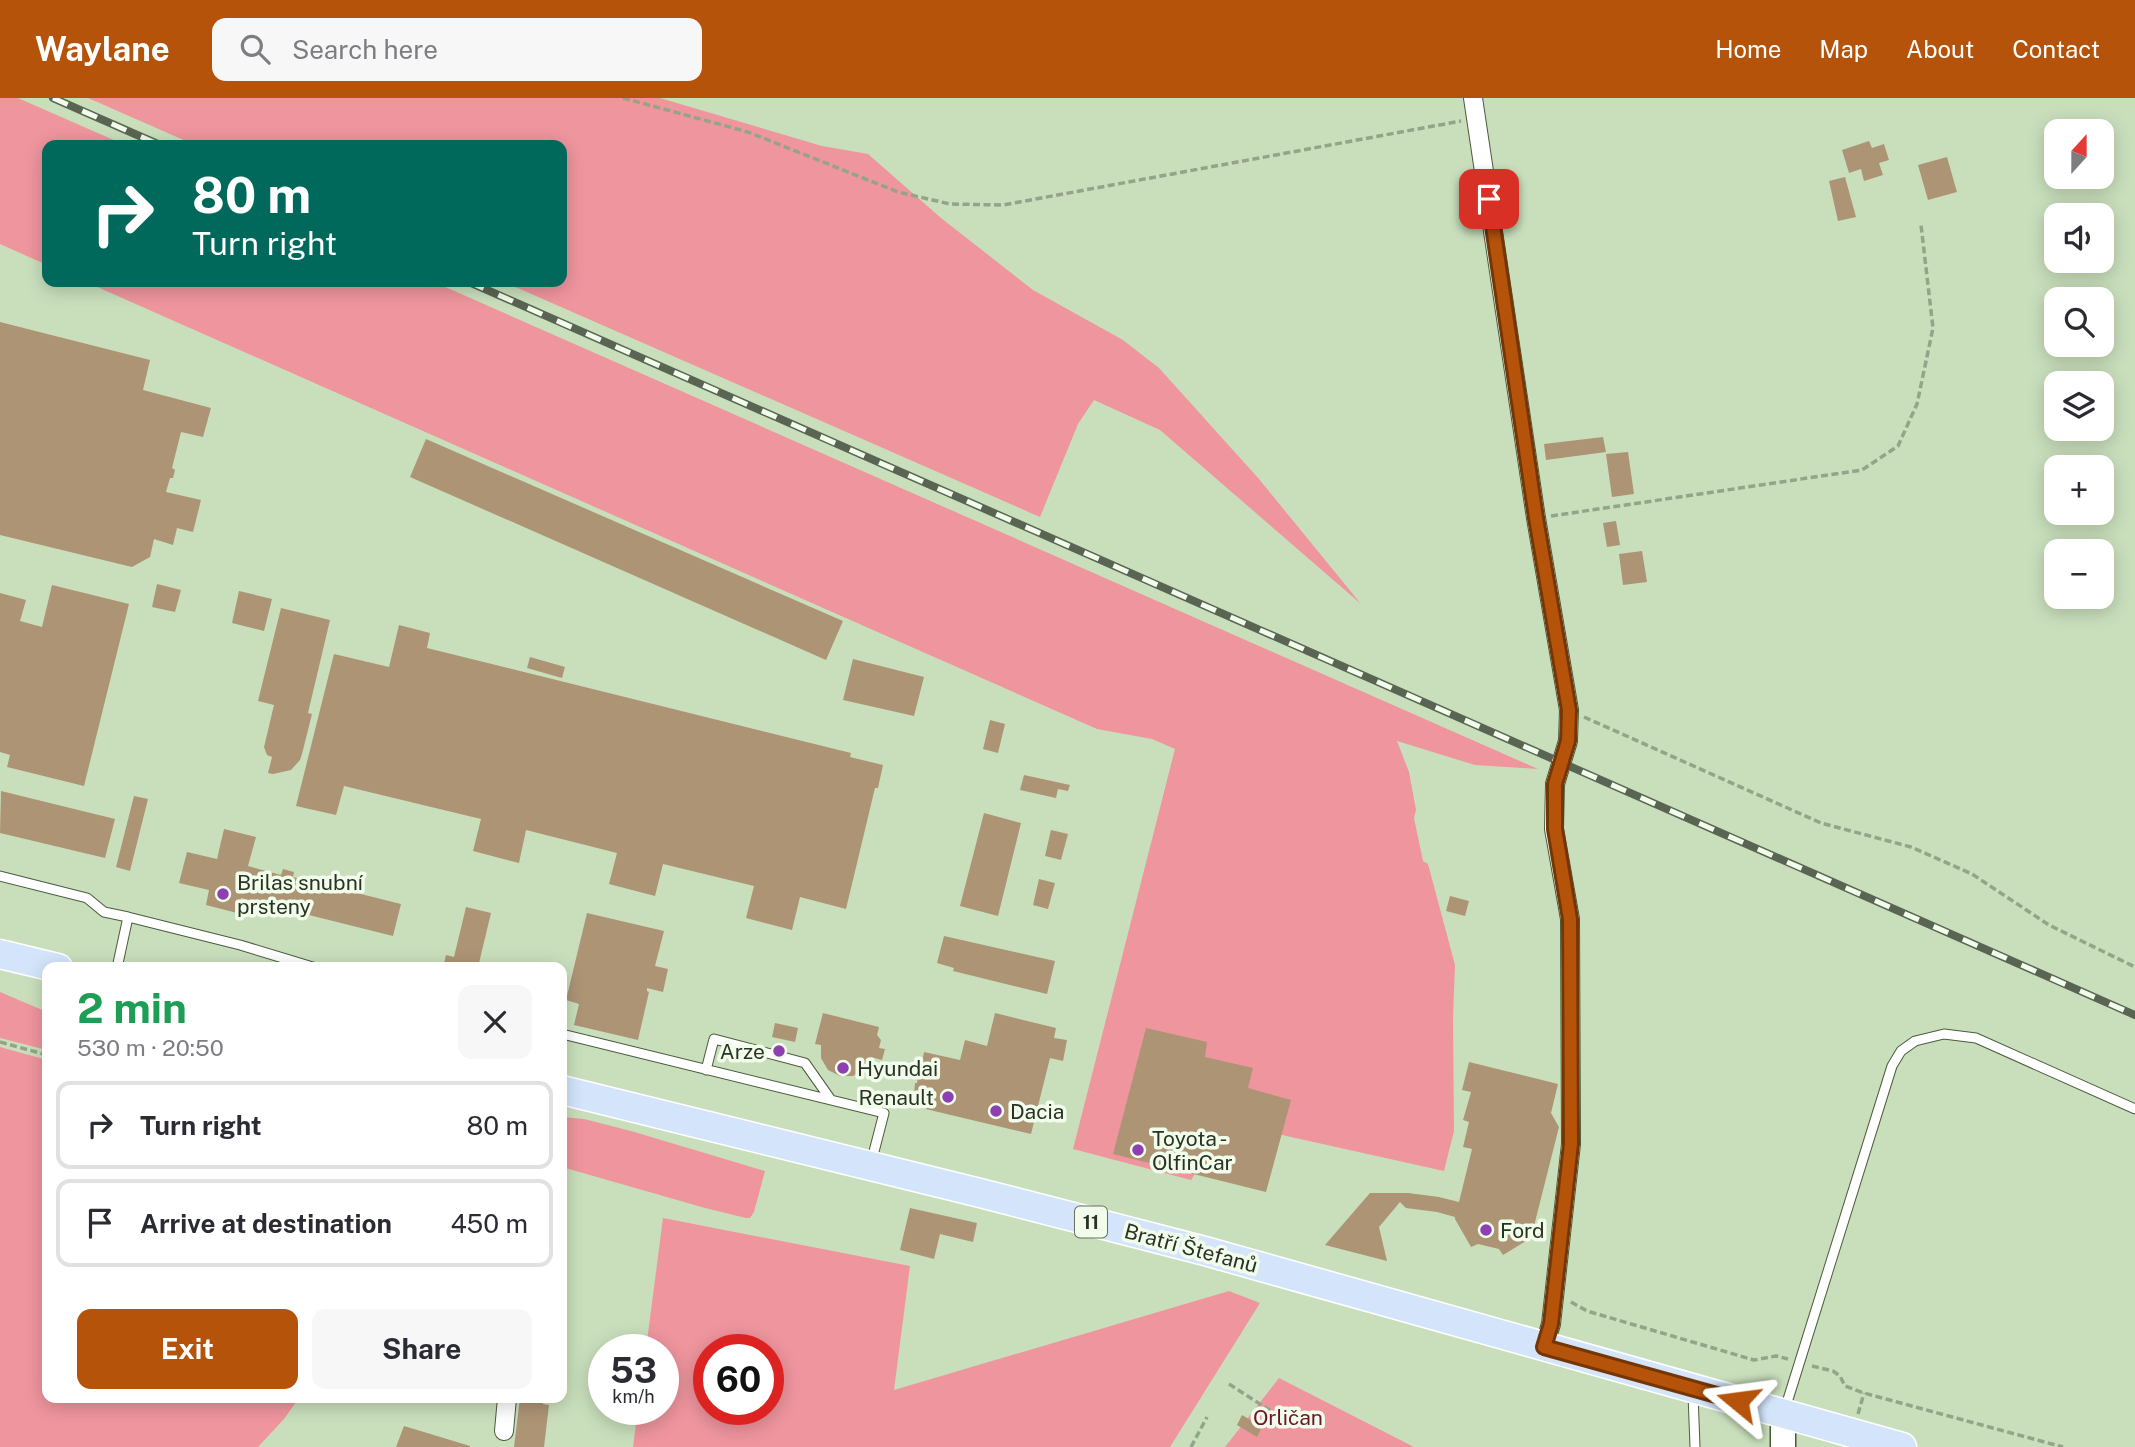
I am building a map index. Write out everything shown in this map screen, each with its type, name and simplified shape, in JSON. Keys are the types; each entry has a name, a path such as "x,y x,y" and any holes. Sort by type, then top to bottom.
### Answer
{"main road":[{"path":"0,954 42,964"},
{"name":"Bratří Štefanů","path":"567,1091 1205,1251 1783,1414"},
{"name":"11","path":"1783,1414 1902,1447"}],"street":[{"path":"1473,98 1536,518 1569,710 1568,741 1555,784 1555,829 1570,919 1571,1144 1551,1324 1544,1347"},
{"path":"504,1431 507,1403"},
{"path":"1783,1414 1783,1447"}],"lane":[{"path":"0,876 87,898 104,912 240,945 296,962"},
{"path":"118,962 128,917"},
{"path":"1783,1414 1892,1066 1901,1051 1915,1041 1944,1034 1976,1038 2135,1109"},
{"path":"567,1035 884,1113 870,1166"},
{"path":"706,1070 714,1039 805,1063 831,1100"},
{"path":"1692,1388 1695,1447"}],"path":[{"path":"623,98 748,132 898,192 950,204 1003,205 1476,118"},
{"path":"1536,518 1862,470 1898,446 1917,404 1933,328 1921,225"},
{"path":"1569,710 1821,822 1911,847 1972,874 2049,925 2135,967"},
{"path":"0,1042 42,1054"},
{"path":"1229,1384 1294,1426"},
{"path":"1191,1447 1208,1417"}],"green space":[{"path":"0,98 18,98 114,140 42,140 42,263 0,244"},
{"path":"88,98 660,98 822,146 868,154 941,218 1033,290 1123,340 1159,368 1259,479 1361,604 1160,430 1094,400 1078,424 1040,517 515,287 567,287 567,140 184,140"},
{"path":"97,287 445,287 1538,769 1475,765 1397,741 1409,772 1416,810 1414,818 1423,861 1428,864 1455,965 1454,1131 1444,1171 1282,1135 1223,1131 1191,1180 1073,1149 1175,749 1152,739 1097,729"},
{"path":"0,992 42,1010 42,1049 0,1038"},
{"path":"0,1047 42,1059 42,1403 295,1403 258,1447 0,1447"},
{"path":"567,1117 631,1131 765,1171 750,1218 705,1208 567,1168"},
{"path":"663,1218 910,1266 894,1390 1229,1291 1260,1303 1170,1447 633,1447 636,1425 679,1425 679,1334 648,1334"},
{"name":"Orličan","path":"1279,1378 1414,1447 1225,1447"}],"building":[{"path":"1869,141 1872,148 1884,144 1889,160 1879,163 1883,175 1864,181 1861,169 1849,173 1842,150"},
{"path":"1947,157 1957,192 1928,200 1918,165"},
{"path":"1845,177 1856,217 1838,221 1829,181"},
{"path":"0,322 150,360 143,390 211,408 203,437 181,432 172,468 175,470 173,478 170,478 166,492 201,500 193,532 177,528 173,545 154,539 150,557 132,567 0,535"},
{"path":"1603,437 1606,452 1546,460 1544,444"},
{"path":"426,439 843,621 826,660 410,477"},
{"path":"1628,452 1634,494 1612,497 1606,454"},
{"path":"1616,521 1620,545 1607,547 1603,523"},
{"path":"1642,551 1647,582 1623,585 1619,554"},
{"path":"157,584 181,590 175,612 152,607"},
{"path":"52,585 129,604 84,786 7,767 10,755 0,752 0,593 26,600 20,621 42,627"},
{"path":"239,591 272,599 264,631 232,623"},
{"path":"281,608 330,620 300,760 291,770 273,774 268,773 272,757 267,755 264,747 274,705 258,701"},
{"path":"399,625 430,633 427,648 851,753 850,757 883,765 846,909 800,897 792,930 746,918 754,886 663,864 655,896 609,884 617,853 526,830 519,863 473,851 481,819 344,786 336,815 296,806 334,654 389,667"},
{"path":"530,657 565,667 562,678 527,668"},
{"path":"853,659 924,677 914,716 843,700"},
{"path":"990,720 1005,724 998,753 983,749"},
{"path":"1024,775 1070,785 1068,791 1058,789 1056,798 1020,790"},
{"path":"1,791 115,819 105,858 0,833"},
{"path":"134,796 148,799 130,871 116,867"},
{"path":"984,813 1021,823 998,916 960,906"},
{"path":"224,829 256,837 248,866 281,875 283,869 294,872 293,877 401,904 393,936 241,898 237,913 206,905 209,890 179,883 187,852 217,859"},
{"path":"1051,830 1068,834 1061,860 1045,856"},
{"path":"1039,879 1055,883 1048,909 1033,905"},
{"path":"1450,896 1469,901 1465,916 1446,911"},
{"path":"466,907 491,913 479,962 444,962 446,955 454,957"},
{"path":"587,913 664,931 655,966 668,969 663,992 647,988 649,992 638,1040 574,1025 579,1004 567,1000"},
{"path":"944,936 1055,961 1047,994 953,971 954,968 937,963"},
{"path":"823,1013 879,1027 879,1048 885,1049 882,1060 871,1057 864,1069 853,1076 840,1076 828,1070 821,1058 821,1045 815,1044"},
{"path":"995,1013 1056,1028 1054,1038 1067,1040 1063,1061 1050,1058 1031,1134 913,1106 915,1083 924,1052 960,1060 965,1040 987,1046"},
{"path":"775,1023 798,1028 795,1042 772,1037"},
{"path":"1146,1028 1207,1042 1205,1057 1253,1068 1248,1088 1291,1100 1266,1192 1113,1154"},
{"path":"1469,1062 1558,1084 1551,1113 1559,1127 1531,1238 1503,1255 1499,1249 1478,1244 1471,1247 1455,1217 1406,1208 1400,1202 1379,1227 1387,1261 1325,1245 1370,1193 1408,1193 1459,1202 1472,1149 1463,1147 1469,1122 1463,1120 1471,1092 1462,1090"},
{"path":"910,1208 977,1223 973,1242 940,1234 934,1259 900,1250"},
{"path":"519,1403 549,1405 544,1447 514,1447"},
{"path":"1242,1415 1262,1427 1257,1437 1237,1425"},
{"path":"404,1426 470,1446 470,1447 396,1447"}],"railway":[{"path":"53,98 149,140"},
{"path":"480,287 2135,1015"}],"place":[{"name":"Brilas snubní prsteny","path":"223,894"},
{"name":"Arze","path":"779,1051"},
{"name":"Hyundai","path":"843,1068"},
{"name":"Renault","path":"948,1097"},
{"name":"Dacia","path":"996,1111"},
{"name":"Toyota - OlfinCar","path":"1138,1150"},
{"name":"Ford","path":"1486,1230"}],"route":[{"path":"1489,199 1536,518 1569,710 1568,741 1555,784 1555,829 1570,919 1571,1144 1551,1324 1544,1347 1738,1401"}]}
